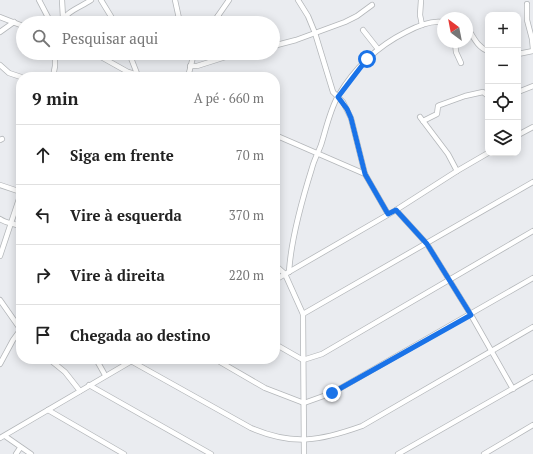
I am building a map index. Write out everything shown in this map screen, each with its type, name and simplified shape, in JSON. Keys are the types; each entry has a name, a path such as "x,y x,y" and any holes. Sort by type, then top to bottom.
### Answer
{"street":[{"path":"39,0 47,16"},
{"path":"62,0 62,16"},
{"path":"69,16 90,0"},
{"path":"101,0 111,16"},
{"path":"175,0 178,16"},
{"path":"218,16 229,0"},
{"path":"298,0 308,16 315,33 333,92 347,109 351,118 365,174 388,214"},
{"path":"421,0 420,15 422,25"},
{"path":"521,53 533,50 532,38 527,20 527,4"},
{"path":"280,44 345,22 357,16 372,5"},
{"path":"0,17 14,22"},
{"path":"0,32 14,22"},
{"path":"289,272 290,257 312,166 318,154 338,97 367,59 378,49 395,37 429,22 437,22"},
{"path":"362,30 378,49"},
{"path":"473,36 479,46 485,49"},
{"path":"456,48 461,63"},
{"path":"54,72 55,60"},
{"path":"107,60 128,72"},
{"path":"132,60 136,72"},
{"path":"189,72 192,60"},
{"path":"190,66 197,66 216,60"},
{"path":"0,65 9,73 16,75"},
{"path":"521,91 533,86"},
{"path":"457,171 448,154 421,119 437,114 438,106 440,105 464,96 483,92 485,94"},
{"path":"521,134 533,127"},
{"path":"280,137 365,174"},
{"path":"280,277 396,210 485,155"},
{"path":"304,314 533,182"},
{"path":"0,185 16,190"},
{"path":"0,256 16,207"},
{"path":"396,210 427,244 471,315 514,389"},
{"path":"0,219 10,224 16,224"},
{"path":"280,347 303,360 322,354 533,231"},
{"path":"280,270 284,274 304,314 304,454"},
{"path":"224,364 265,388 304,403 332,393 471,315 533,278"},
{"path":"0,300 16,322"},
{"path":"140,364 251,428 268,435 305,441 340,434 362,426 533,328"},
{"path":"0,364 16,336"},
{"path":"55,364 65,372 80,391"},
{"path":"99,364 105,376"},
{"path":"31,454 2,437 126,364"},
{"path":"398,454 533,378"},
{"path":"89,385 211,454"},
{"path":"48,410 124,454"},
{"path":"484,454 533,425"},
{"path":"16,454 20,448"}],"route":[{"path":"332,393 471,315 427,244 396,210 388,214 365,174 351,118 347,109 338,97 367,59"}]}
